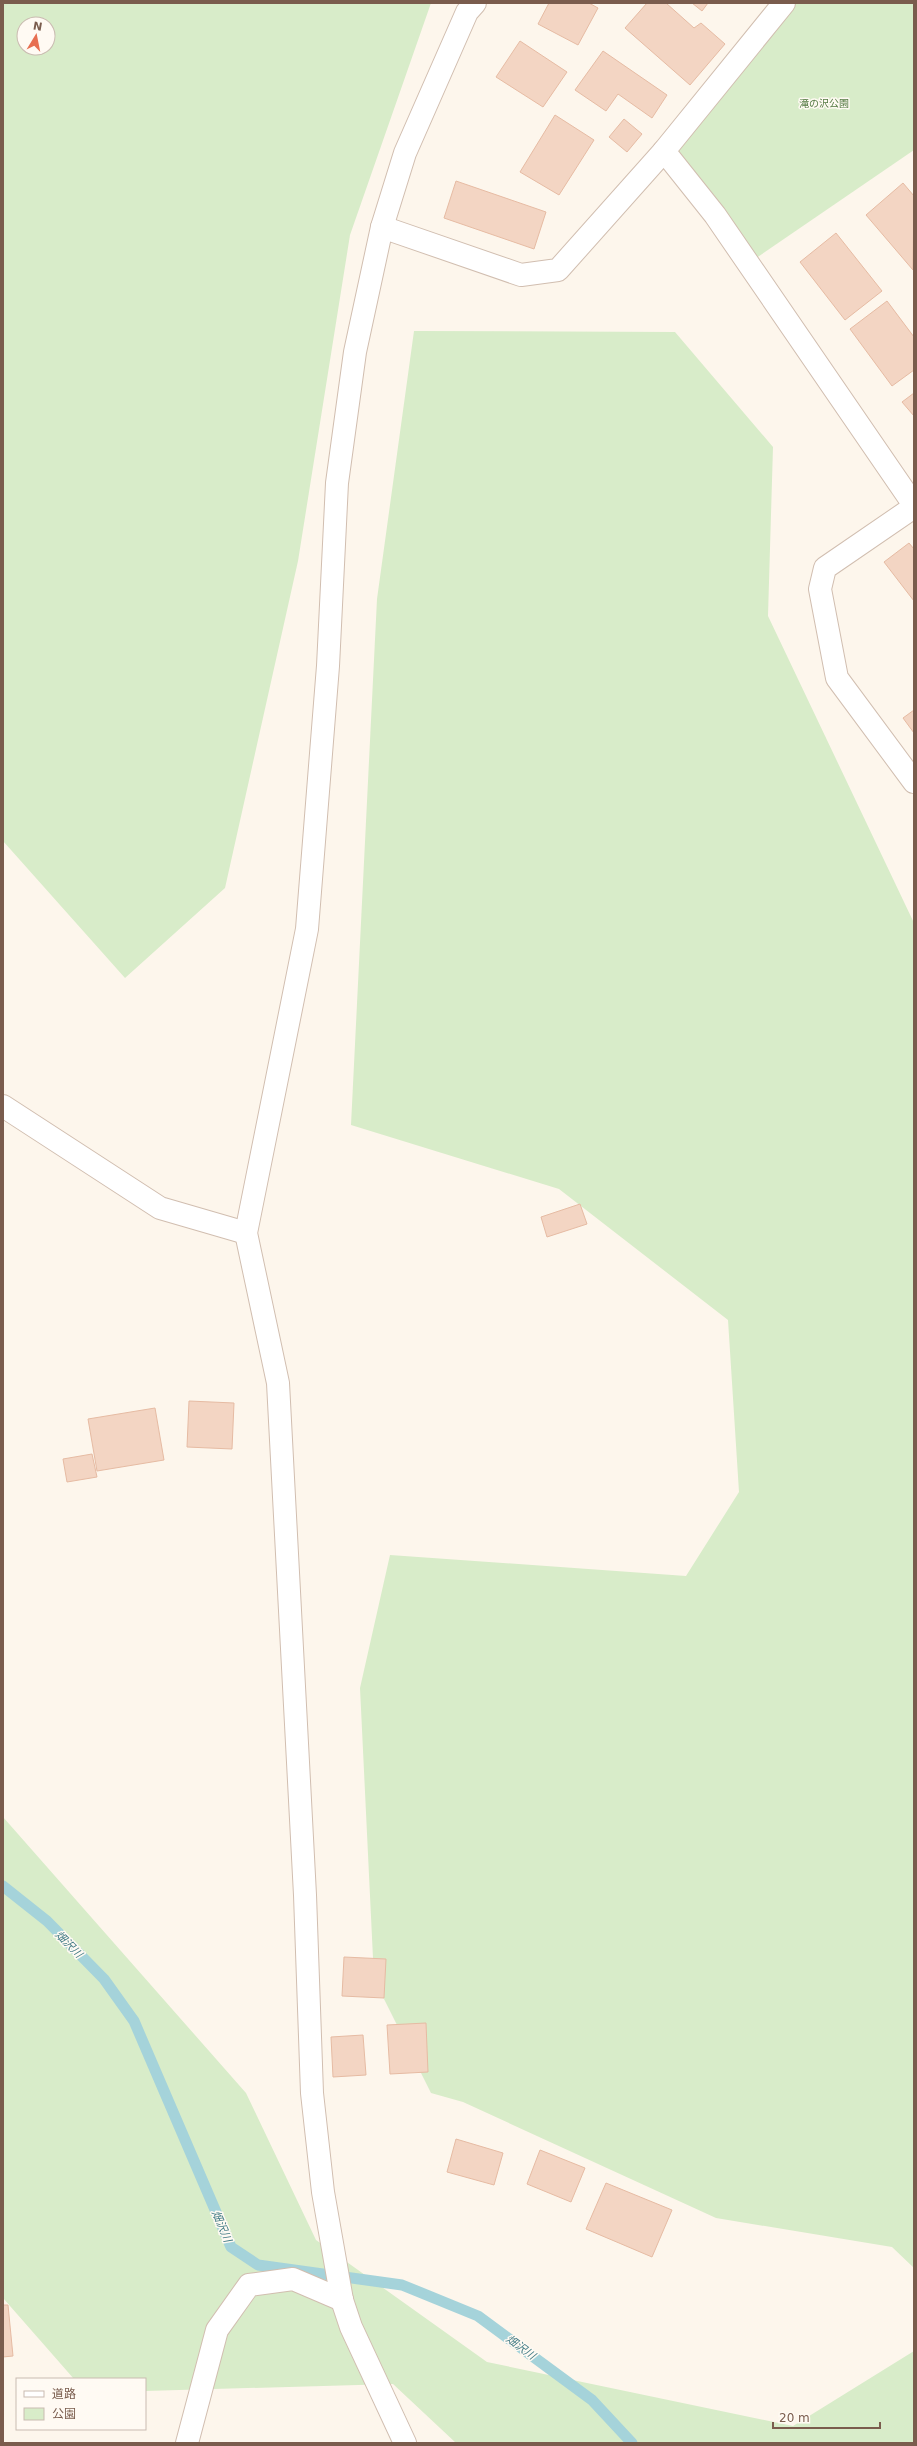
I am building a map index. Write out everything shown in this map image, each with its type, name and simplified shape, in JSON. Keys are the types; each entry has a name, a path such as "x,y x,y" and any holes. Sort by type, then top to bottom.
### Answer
{"street":[{"path":"405,2443 351,2327 342,2300 323,2192 312,2093 304,1895 278,1383 246,1233 308,929 328,666 337,483 355,352 382,227 405,153 467,12 475,3"},
{"path":"382,227 521,275 558,270 664,151 784,3"},
{"path":"664,151 715,214 914,506 825,568 820,589 837,678 914,782"},
{"path":"3,1106 160,1208 246,1233"},
{"path":"188,2443 217,2330 250,2285 293,2279 342,2300"}],"green space":[{"path":"3,3 431,3 350,235 298,561 225,888 125,978 3,841"},
{"name":"滝の沢公園","path":"793,3 914,3 914,150 749,263 664,151"},
{"path":"414,331 675,332 773,447 768,616 914,923 914,2268 892,2247 716,2218 463,2102 431,2093 374,1979 360,1688 390,1555 686,1576 739,1492 728,1320 559,1189 351,1125 377,599"},
{"path":"3,1817 246,2093 316,2240 487,2362 793,2426 914,2351 914,2443 456,2443 393,2384 146,2391 146,2378 73,2378 3,2298"}],"building":[{"path":"549,3 589,3 598,8 578,45 538,24"},
{"path":"647,3 666,3 694,28 701,23 725,44 690,85 625,28"},
{"path":"692,3 708,3 702,11"},
{"path":"520,41 567,72 543,107 496,77"},
{"path":"603,51 667,95 652,118 618,94 606,111 575,90"},
{"path":"555,115 594,140 559,195 520,172"},
{"path":"624,119 642,134 627,152 609,137"},
{"path":"456,181 546,212 534,249 444,218"},
{"path":"903,183 914,196 913,270 866,215"},
{"path":"836,233 882,291 845,320 800,262"},
{"path":"887,301 914,337 914,370 892,386 850,329"},
{"path":"914,393 914,416 902,402"},
{"path":"909,543 914,549 914,601 884,562"},
{"path":"914,710 914,733 903,718"},
{"path":"580,1204 587,1224 547,1237 541,1217"},
{"path":"189,1401 234,1403 232,1449 187,1447"},
{"path":"155,1408 164,1460 97,1471 88,1419"},
{"path":"92,1454 97,1477 67,1482 63,1459"},
{"path":"344,1957 386,1959 384,1998 342,1996"},
{"path":"426,2023 428,2072 390,2074 387,2025"},
{"path":"363,2035 366,2075 333,2077 331,2037"},
{"path":"456,2139 503,2153 494,2185 447,2172"},
{"path":"540,2150 585,2168 571,2202 527,2184"},
{"path":"606,2183 672,2210 652,2257 586,2229"},
{"path":"3,2305 8,2305 13,2356 3,2357"}],"waterway":[{"name":"畑沢川","path":"3,1886 47,1921 104,1979 134,2021 231,2247 258,2265 402,2285 478,2316 592,2400 632,2443"}]}
